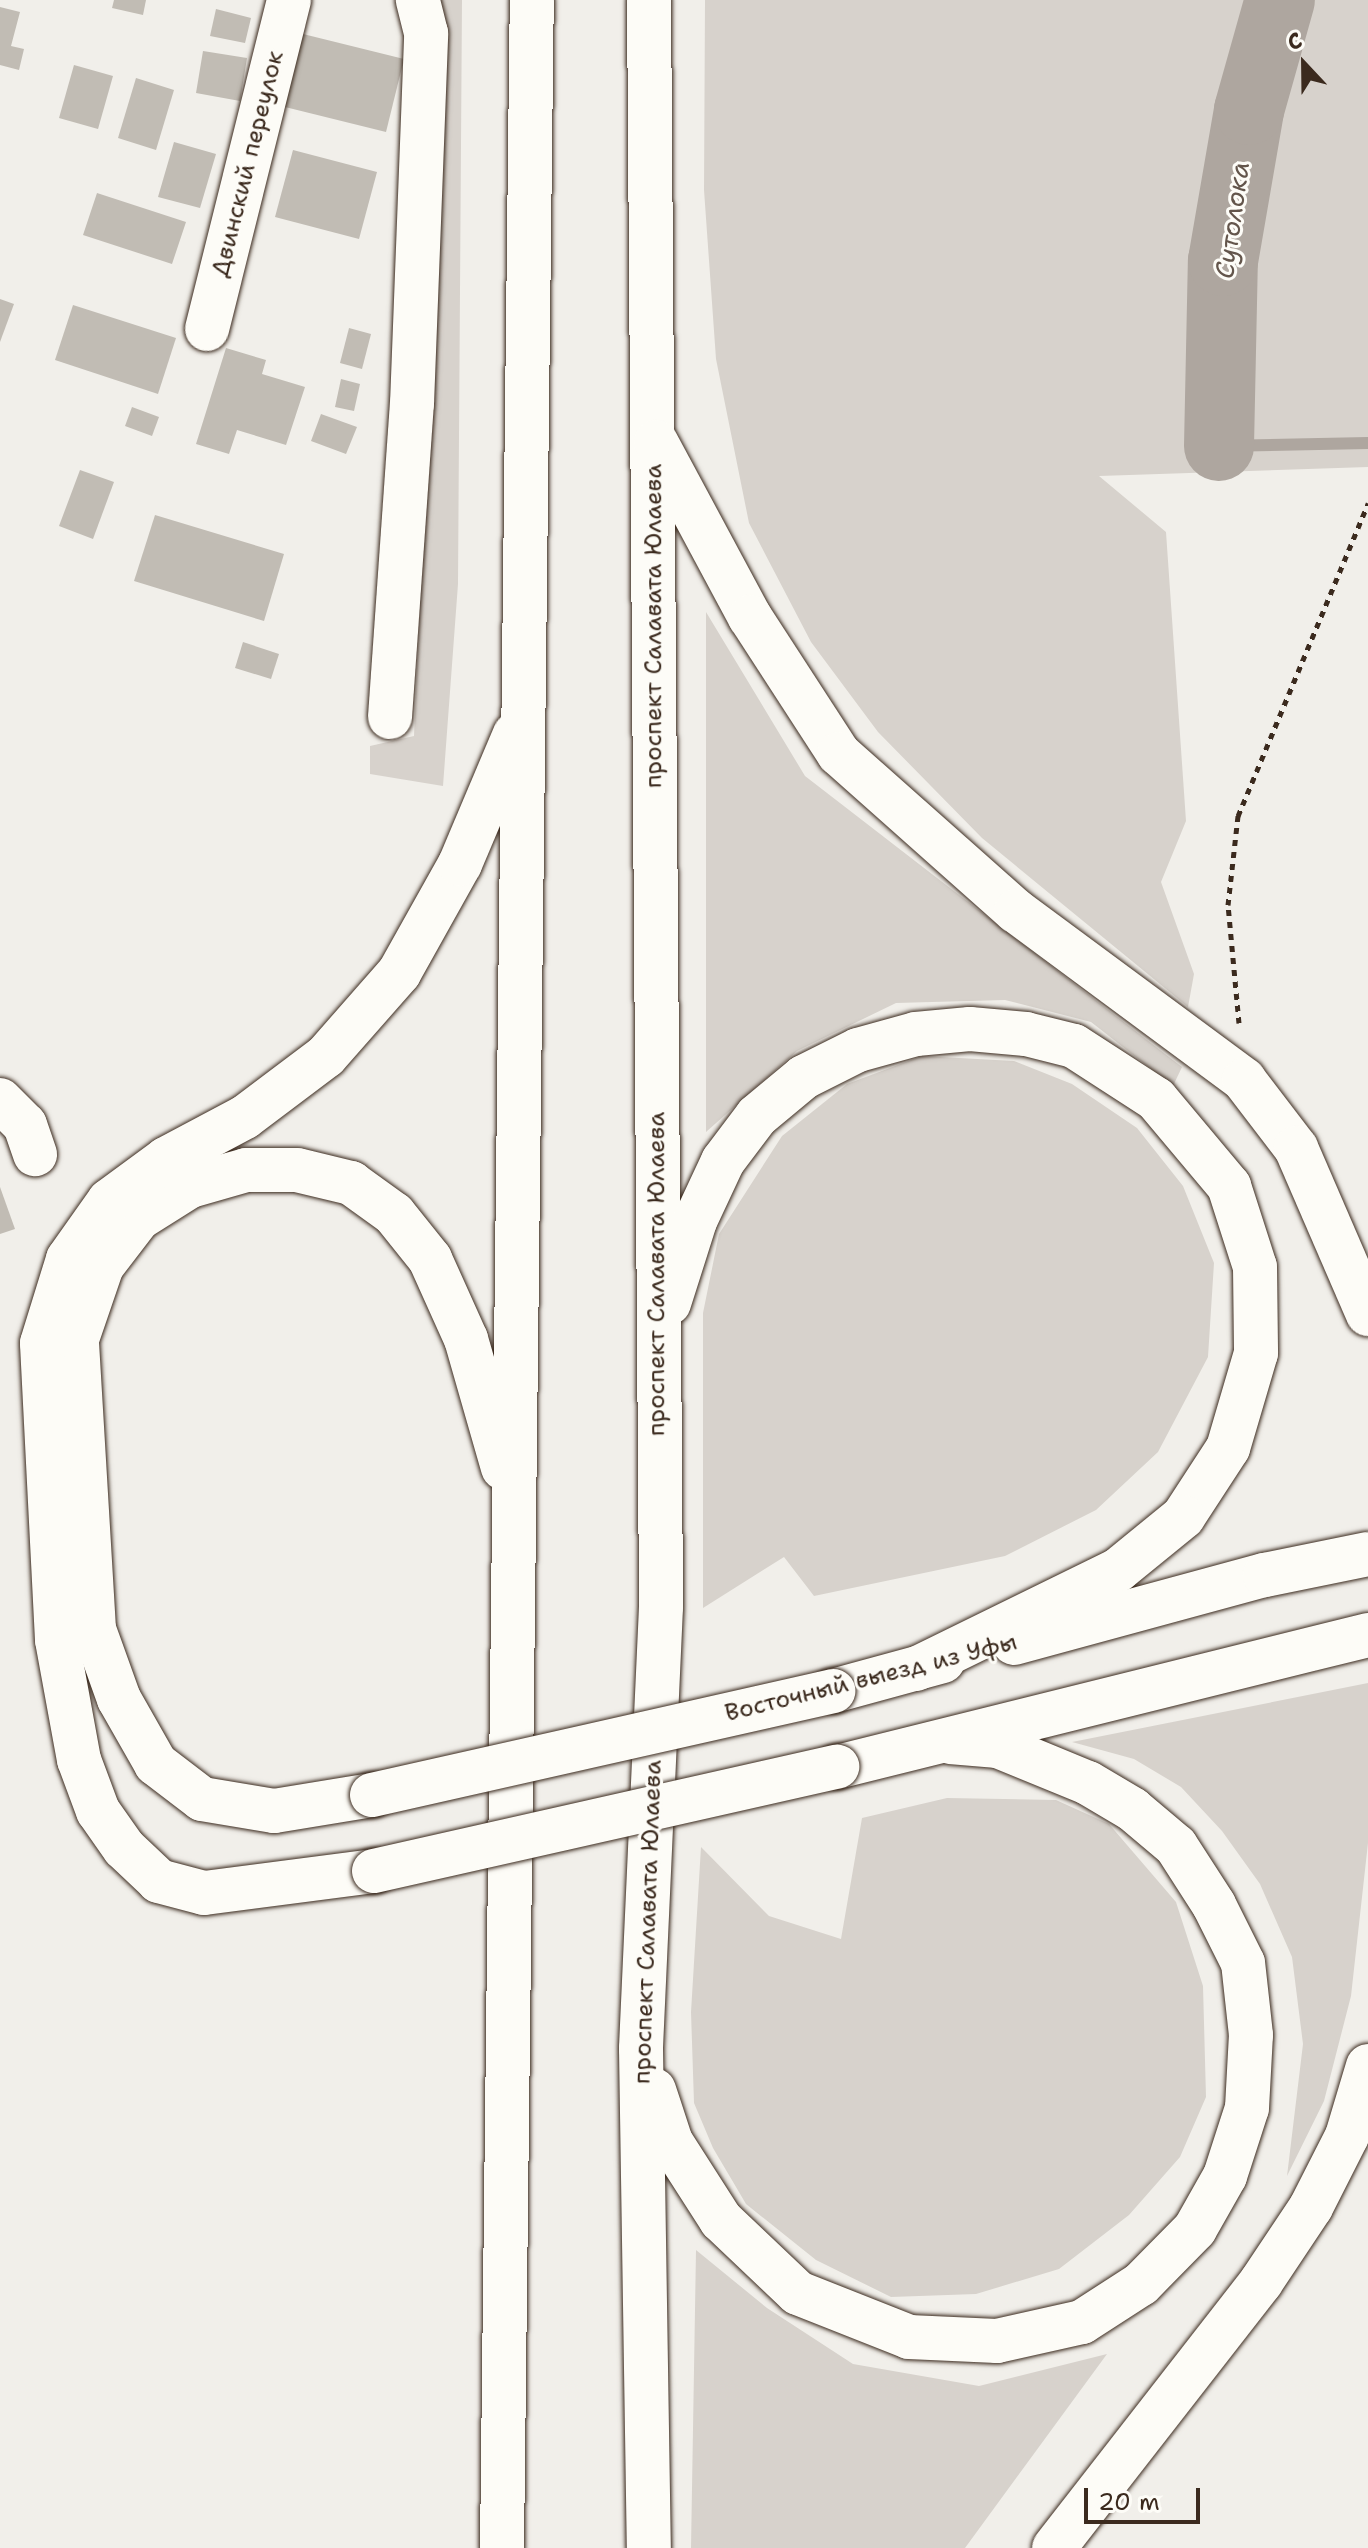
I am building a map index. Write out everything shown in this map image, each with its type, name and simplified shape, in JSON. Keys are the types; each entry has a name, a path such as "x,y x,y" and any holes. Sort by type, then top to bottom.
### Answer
{"main road":[{"name":"Двинский переулок","path":"207,329 289,0"},
{"path":"502,2548 532,0"},
{"name":"проспект Салавата Юлаева","path":"649,0 654,438 656,1343 661,1607 641,2049 649,2548"},
{"path":"390,717 412,404 426,33 415,1"},
{"path":"654,438 750,617 839,754 1016,911 1244,1080 1296,1148 1368,1314"},
{"path":"524,713 460,864 399,973 326,1056 245,1117 166,1159 109,1201 68,1259 42,1343 57,1640 79,1760 98,1811 124,1848 159,1881 204,1893 374,1871 950,1742 1289,1651 1368,1635"},
{"path":"656,1343 695,1221 723,1161 757,1116 804,1077 858,1050 916,1034 970,1029 1026,1034 1074,1046 1156,1099 1196,1141 1229,1186 1255,1267 1256,1353 1228,1448 1183,1517 1118,1570 916,1669"},
{"path":"0,1100 25,1125 35,1154"},
{"name":"Восточный выезд из Уфы","path":"516,1516 466,1339 430,1259 394,1214 351,1183 297,1170 246,1170 190,1186 139,1218 102,1266 77,1339 94,1629 119,1699 156,1764 202,1799 274,1811 372,1795 833,1691 1265,1575 1368,1554"},
{"path":"641,2049 671,2142 721,2220 798,2293 909,2337 997,2341 1082,2322 1141,2284 1195,2229 1225,2176 1247,2108 1251,2035 1243,1963 1214,1905 1176,1846 1132,1809 1088,1783 998,1746 950,1742"},
{"path":"1054,2548 1261,2282 1311,2207 1347,2136 1368,2066"}],"path":[{"path":"1244,1080 1228,905 1238,816 1368,503"}],"shaded area":[{"path":"433,0 462,0 458,584 443,786 370,774 370,746 414,736 445,44"},
{"path":"705,0 1368,0 1368,467 1099,476 1166,532 1186,821 1161,882 1194,974 1188,1007 982,838 878,732 811,642 749,523 716,359 704,190"},
{"path":"706,612 805,776 1182,1067 1173,1086 1091,1022 1005,1000 896,1003 797,1051 706,1132"},
{"path":"922,1056 1014,1061 1072,1084 1137,1128 1183,1186 1214,1263 1208,1357 1158,1452 1096,1510 1005,1556 814,1596 784,1557 703,1608 703,1313 719,1234 782,1136 847,1084"},
{"path":"1368,1683 1368,1843 1351,1996 1324,2101 1287,2176 1303,2044 1292,1957 1260,1884 1222,1831 1181,1787 1134,1759 1072,1742"},
{"path":"947,1798 1056,1800 1109,1824 1176,1902 1203,1986 1206,2097 1180,2157 1129,2215 1059,2269 976,2294 891,2297 816,2260 746,2204 713,2148 694,2103 691,2012 701,1847 769,1916 841,1939 862,1818"},
{"path":"696,2250 767,2308 853,2364 979,2386 1107,2354 965,2548 691,2548"}],"building":[{"path":"114,0 146,0 143,15 112,8"},
{"path":"0,7 20,12 11,46 24,49 19,70 0,65"},
{"path":"216,9 251,18 245,43 210,36"},
{"path":"299,33 404,59 386,132 281,106"},
{"path":"203,51 247,58 240,101 196,93"},
{"path":"74,65 113,76 98,129 59,118"},
{"path":"136,78 174,90 156,150 118,138"},
{"path":"174,142 216,154 200,208 158,197"},
{"path":"293,150 377,172 359,239 275,217"},
{"path":"97,193 186,222 172,264 83,235"},
{"path":"0,299 14,304 0,342"},
{"path":"73,305 176,338 158,394 55,360"},
{"path":"349,328 371,334 362,369 340,363"},
{"path":"226,348 266,360 262,374 305,387 286,445 237,430 229,454 196,444"},
{"path":"341,379 360,384 354,411 335,407"},
{"path":"132,407 159,417 152,436 125,426"},
{"path":"321,414 357,427 346,454 311,441"},
{"path":"80,470 114,482 93,539 59,526"},
{"path":"155,515 284,554 264,621 134,581"},
{"path":"243,642 279,654 271,679 235,668"},
{"path":"0,1187 15,1229 0,1234"}],"waterway":[{"name":"Сутолока","path":"1219,446 1223,261 1249,110 1280,0"},
{"path":"1219,446 1368,443"}]}
